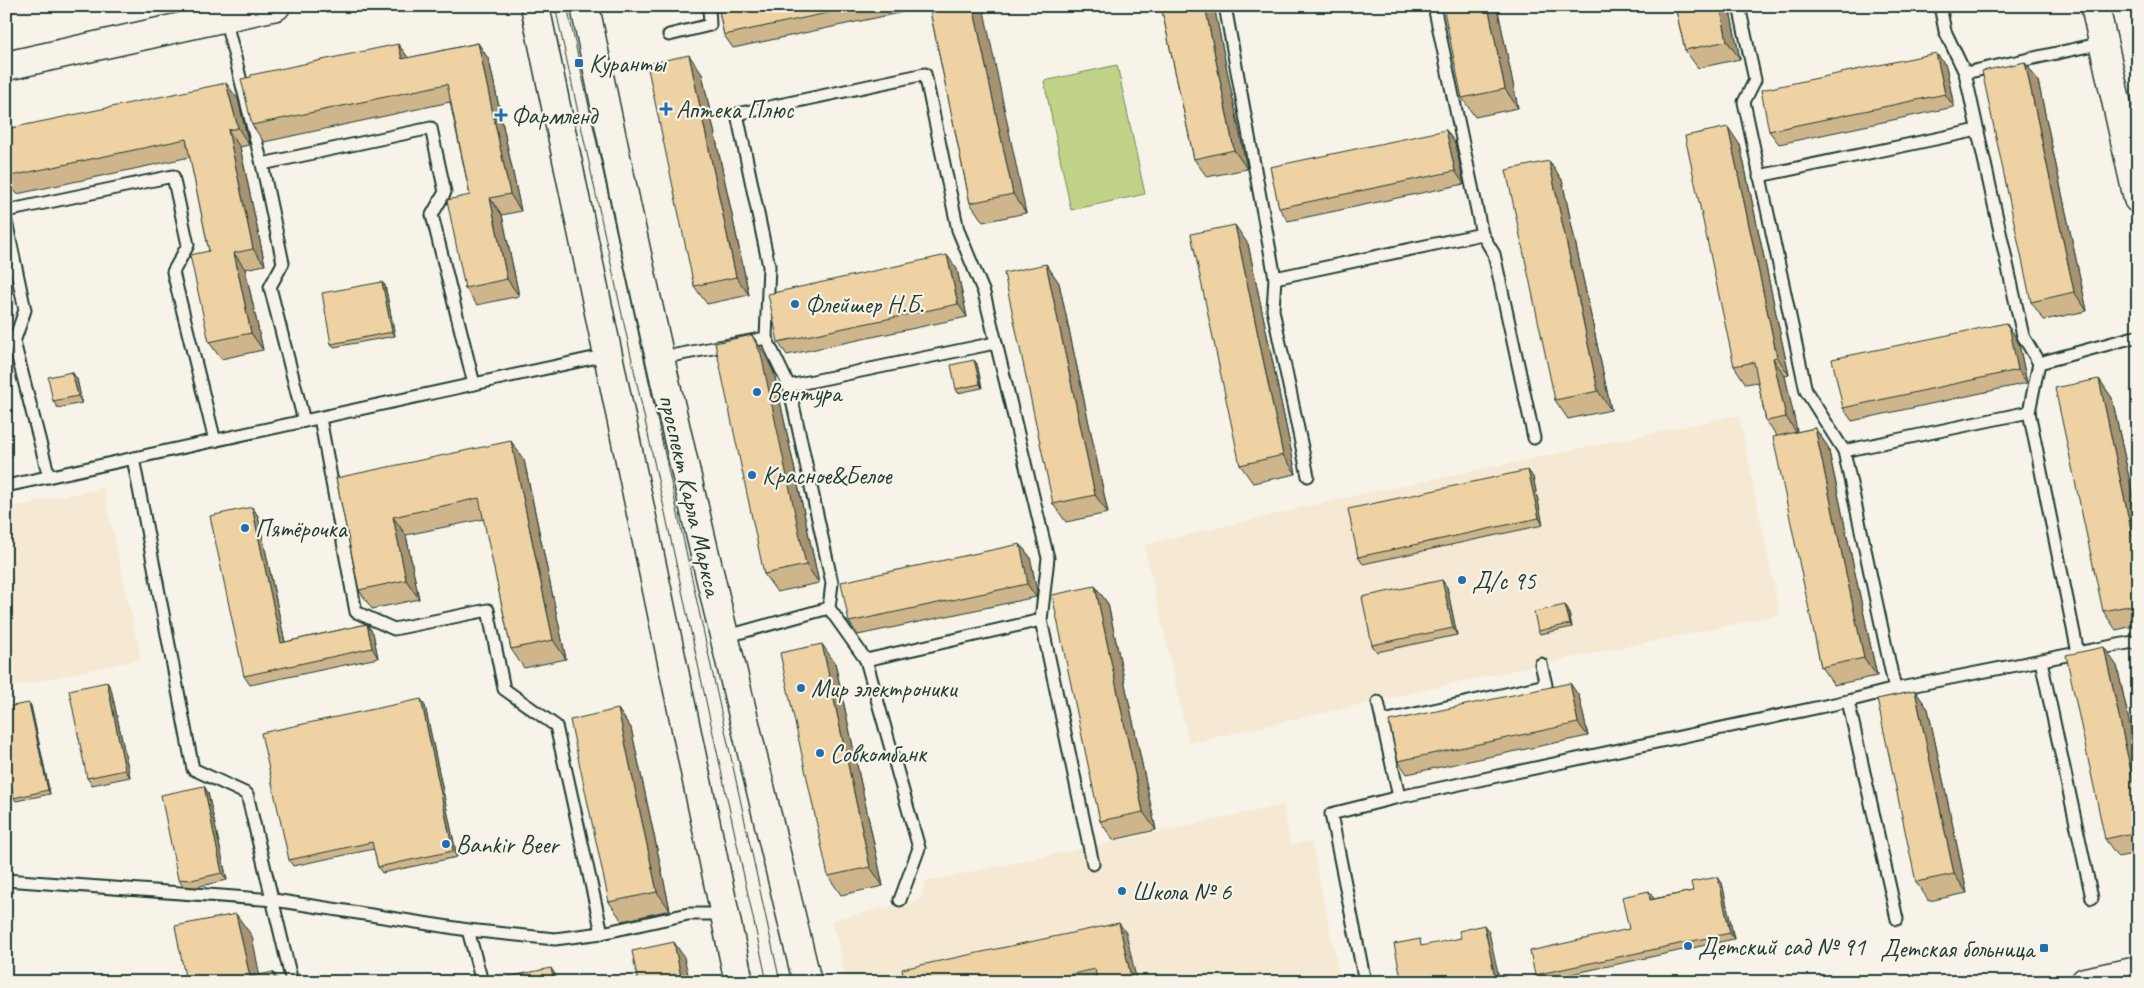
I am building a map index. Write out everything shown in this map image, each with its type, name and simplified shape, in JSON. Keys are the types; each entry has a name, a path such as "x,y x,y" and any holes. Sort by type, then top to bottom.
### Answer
{"main road":[{"path":"6,66 276,6"},
{"name":"проспект Карла Маркса","path":"535,6 606,355 739,982"},
{"name":"проспект Карла Маркса","path":"585,6 660,358 724,637 807,982"},
{"path":"2095,6 2138,199"},
{"path":"2085,982 2138,971"}],"lane":[{"path":"669,35 710,25 709,6"},
{"path":"1225,6 1275,278 1273,310 1308,476"},
{"path":"1434,6 1482,234 1494,254 1534,438"},
{"path":"1739,6 1755,80 1744,102 1806,391 1844,451 1895,689"},
{"path":"1940,6 1945,31 1965,73 2023,336 2039,362 2029,412 2078,653"},
{"path":"225,18 262,164 283,263 270,287 304,421"},
{"path":"1965,73 2104,43"},
{"path":"900,900 919,848 866,660 829,608 832,583 789,386 766,338 769,266 737,114 925,74 958,230 984,294 1048,558 1041,620 1093,864"},
{"path":"262,164 431,128 446,192 432,215 474,384"},
{"path":"1759,176 1978,130"},
{"path":"6,211 173,176 188,245 173,272 215,441"},
{"path":"6,221 26,310 14,342 49,477"},
{"path":"1275,278 1482,234"},
{"path":"2039,362 2138,336"},
{"path":"660,358 766,338"},
{"path":"789,386 995,343"},
{"path":"6,486 606,355"},
{"path":"1844,451 2029,412"},
{"path":"320,418 356,612 394,629 488,610 504,689 556,726 602,933"},
{"path":"133,458 194,769 247,794 274,900 292,982"},
{"path":"724,637 829,608"},
{"path":"866,660 1041,620"},
{"path":"1365,982 1331,814 1400,797 1848,701 1895,689 2138,641"},
{"path":"2041,661 2092,898"},
{"path":"1384,721 1546,685 1541,664"},
{"path":"1848,701 1897,920"},
{"path":"1378,702 1384,721 1400,797"},
{"path":"6,880 274,900 468,930 555,939 602,933 688,914 725,914"},
{"path":"468,930 482,982"}],"shaded area":[{"name":"Д/с 95","path":"1739,415 1780,615 1541,664 1189,743 1144,545 1335,500"},
{"path":"103,488 141,659 6,688 6,508"},
{"name":"Школа № 6","path":"1283,805 1291,845 1311,841 1341,982 847,982 832,920 920,900 925,882"}],"green space":[{"path":"1117,65 1145,194 1071,210 1044,81"}],"building":[{"path":"718,6 860,6 724,35"},
{"path":"929,6 973,6 1013,194 970,203"},
{"path":"1161,6 1205,6 1234,150 1194,159"},
{"path":"1443,6 1488,6 1505,89 1462,98"},
{"path":"1675,6 1720,6 1727,41 1685,50"},
{"path":"478,43 510,194 490,198 507,279 465,288 447,200 470,195 447,84 252,125 241,79 251,77 251,75 398,44 402,59"},
{"path":"1936,53 1945,94 1769,131 1761,90"},
{"path":"689,55 736,277 694,286 647,64"},
{"path":"2025,62 2074,292 2031,302 1982,71"},
{"path":"226,83 238,128 228,130 253,249 234,253 251,333 209,342 190,255 209,251 186,139 6,177 6,129"},
{"path":"1728,127 1777,357 1773,358 1786,417 1766,421 1754,362 1734,366 1685,136"},
{"path":"1446,130 1455,171 1279,208 1270,167"},
{"path":"1549,161 1598,391 1555,400 1506,170"},
{"path":"1235,225 1283,455 1240,465 1191,234"},
{"path":"947,255 958,304 778,342 768,294"},
{"path":"1046,264 1095,495 1053,504 1004,273"},
{"path":"382,282 392,332 331,344 322,293"},
{"path":"2006,323 2010,330 2018,370 1843,408 1832,359"},
{"path":"752,335 761,354 806,565 764,574 715,343"},
{"path":"974,360 980,384 956,389 951,365"},
{"path":"72,372 78,396 53,401 48,377"},
{"path":"2099,379 2138,563 2138,604 2103,611 2055,388"},
{"path":"1815,428 1864,658 1821,667 1773,437"},
{"path":"511,441 553,640 511,649 479,498 393,517 406,580 359,590 336,478"},
{"path":"1528,470 1539,518 1358,557 1348,509"},
{"path":"252,507 281,643 367,624 372,648 244,676 210,516"},
{"path":"1020,544 1027,584 849,622 841,582"},
{"path":"1442,580 1453,628 1372,645 1362,597"},
{"path":"1095,586 1143,812 1100,821 1052,595"},
{"path":"1565,605 1570,624 1538,631 1534,612"},
{"path":"822,644 870,867 828,876 780,653"},
{"path":"2104,647 2138,804 2138,832 2105,839 2066,655"},
{"path":"107,682 125,770 87,778 69,690"},
{"path":"1570,683 1578,723 1398,761 1389,721"},
{"path":"1915,691 1954,874 1916,882 1877,699"},
{"path":"421,699 453,851 378,867 372,842 289,860 261,733"},
{"path":"29,703 48,790 14,798 6,762 6,707"},
{"path":"618,709 657,892 609,902 570,720"},
{"path":"204,786 222,873 191,880 178,879 161,795"},
{"path":"1718,877 1730,933 1535,975 1530,951 1629,929 1622,897 1649,891 1650,900 1693,891 1691,882"},
{"path":"236,914 250,977 273,972 275,982 186,982 175,926"},
{"path":"1119,923 1132,982 1097,982 1095,969 1037,982 904,982 902,969"},
{"path":"1484,925 1496,982 1402,982 1394,944 1420,939 1421,946 1461,938 1459,931"},
{"path":"674,942 682,982 638,982 632,951"},
{"path":"551,968 554,982 494,982 493,980"}],"tram line":[{"path":"555,6 767,982"},
{"path":"567,6 780,982"}],"place":[{"name":"Куранты","path":"579,63"},
{"name":"Аптека Плюс","path":"666,109"},
{"name":"Фармленд","path":"501,115"},
{"name":"Флейшер Н.Б.","path":"795,304"},
{"name":"Вентура","path":"757,392"},
{"name":"Красное&Белое","path":"752,475"},
{"name":"Пятёрочка","path":"245,528"},
{"name":"Д/с 95","path":"1462,580"},
{"name":"Мир электроники","path":"801,688"},
{"name":"Совкомбанк","path":"820,753"},
{"name":"Bankir Beer","path":"446,844"},
{"name":"Школа № 6","path":"1122,891"},
{"name":"Детский сад № 91","path":"1688,946"},
{"name":"Детская больница","path":"2044,948"}]}
